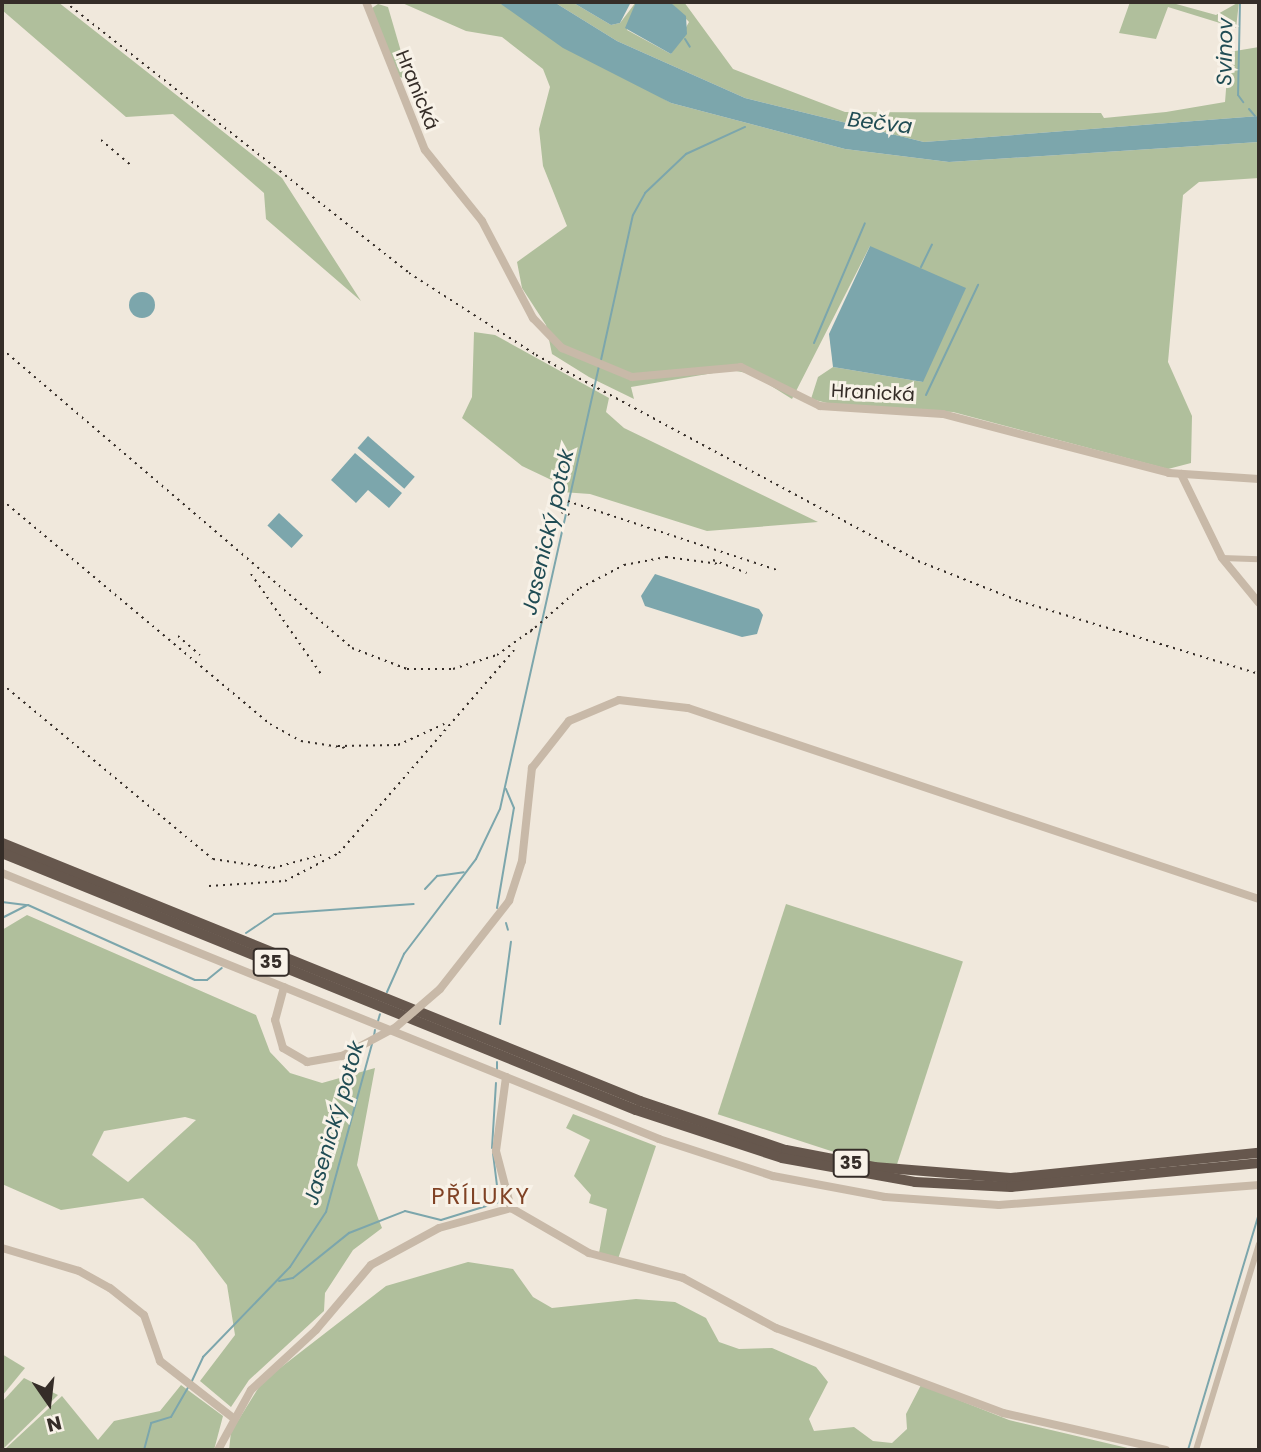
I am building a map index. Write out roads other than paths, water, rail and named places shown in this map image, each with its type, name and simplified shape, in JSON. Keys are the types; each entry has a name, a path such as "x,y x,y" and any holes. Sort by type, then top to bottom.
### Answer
{"highway":[{"name":"35","path":"2,843 639,1101 786,1150 874,1167 1012,1178 1259,1153"},
{"name":"35","path":"2,853 636,1110 782,1158 915,1181 1011,1186 1110,1182 1259,1163"}],"street":[{"name":"Hranická","path":"366,2 431,160 478,214 540,327 562,348 599,365 649,379 741,367 820,406 943,414 1181,474 1259,479"},
{"path":"1181,474 1222,558 1259,603"},
{"path":"1222,558 1259,559"},
{"path":"284,987 275,1020 283,1048 307,1062 342,1056 396,1027 440,989 509,901 522,862 532,768 569,721 619,700 688,708 1259,899"},
{"path":"2,873 706,1156 885,1197 1051,1205 1259,1185"},
{"path":"506,1077 496,1151 511,1208 589,1253 683,1278 776,1328 1003,1413 1166,1450"},
{"path":"218,1450 232,1417 264,1375 316,1330 371,1265 439,1228 511,1208"},
{"path":"1196,1450 1259,1244"},
{"path":"2,1248 79,1271 110,1288 144,1315 154,1353 184,1381 232,1417"}],"water":[{"path":"498,2 554,2 617,41 745,98 924,142 1259,116 1259,142 949,162 845,149 671,103 563,48"},
{"path":"572,2 631,2 620,23 611,25"},
{"path":"636,2 670,2 686,16 687,34 671,54 625,28"},
{"path":"870,246 966,288 923,382 833,367 829,334"},
{"path":"142,292 151,296 155,305 151,314 142,318 133,314 129,305 133,296"},
{"path":"368,436 415,477 404,489 358,448"},
{"path":"355,453 402,493 389,508 368,490 356,503 331,480"},
{"path":"279,513 303,536 292,548 267,525"},
{"path":"655,574 759,609 763,615 757,634 742,637 645,606 641,596"}],"waterway":[{"name":"Svinov","path":"1240,2 1238,95 1243,102"},
{"path":"685,39 690,47"},
{"name":"Svinov","path":"1249,109 1255,116"},
{"name":"Jasenický potok","path":"601,360 633,215 645,193 686,154 745,127"},
{"path":"814,343 865,223"},
{"path":"921,267 932,244"},
{"path":"926,395 978,285"},
{"name":"Jasenický potok","path":"387,992 404,954 476,859 500,809 599,366"},
{"path":"497,908 514,808 506,789"},
{"path":"425,889 437,876 464,872"},
{"path":"2,902 28,905 195,980 207,980 222,968"},
{"path":"246,933 274,914 414,904"},
{"path":"2,918 26,906"},
{"path":"506,923 508,930"},
{"path":"500,1024 511,942"},
{"name":"Jasenický potok","path":"378,1021 380,1014"},
{"name":"Jasenický potok","path":"374,1036 375,1030"},
{"name":"Jasenický potok","path":"191,1383 203,1357 290,1267 326,1212 372,1044"},
{"path":"497,1062 497,1069"},
{"path":"492,1148 496,1083"},
{"path":"279,1281 293,1278 349,1233 405,1211 441,1220 499,1202 493,1153"},
{"path":"1188,1450 1259,1213"},
{"name":"Jasenický potok","path":"144,1450 151,1423 171,1417 188,1388"}],"railway":[{"path":"65,2 409,273 536,355 918,561 1019,601 1259,674"},
{"path":"101,140 132,166"},
{"path":"2,349 352,648 407,669 453,669 497,655 537,626"},
{"path":"561,499 777,570"},
{"path":"2,500 270,724 301,741 346,748"},
{"path":"561,512 570,515"},
{"path":"530,632 580,588 624,565 666,557 720,564"},
{"path":"713,560 747,573"},
{"path":"251,574 321,674"},
{"path":"178,636 200,655"},
{"path":"209,886 285,881 339,853 514,650"},
{"path":"2,684 213,859 273,868 321,855"},
{"path":"338,746 398,745 444,724"}],"district":[{"name":"PŘÍLUKY","path":"481,1196"}],"water label":[{"name":"Bečva","path":"880,123"}]}
